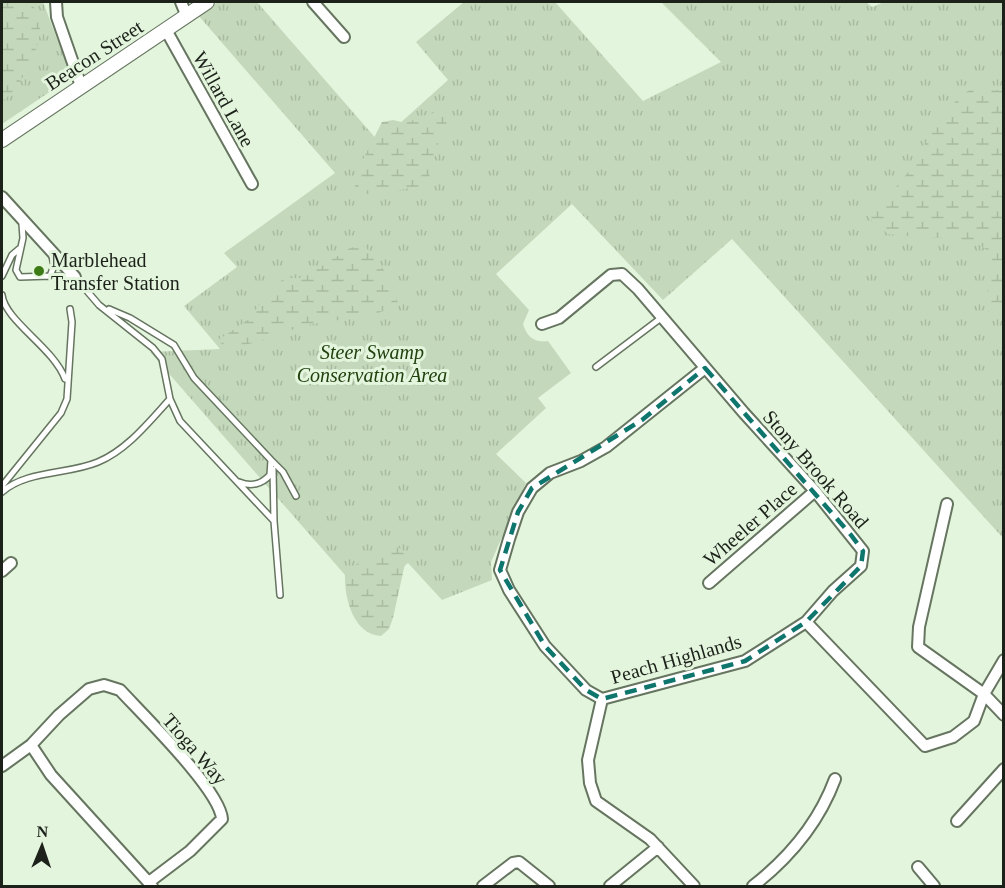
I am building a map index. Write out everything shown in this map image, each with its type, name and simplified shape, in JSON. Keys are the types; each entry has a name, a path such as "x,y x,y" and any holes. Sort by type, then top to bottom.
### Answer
{"street":[{"path":"56,2 57,17 81,86"},
{"name":"Beacon Street","path":"2,140 166,30 184,8 207,2"},
{"path":"313,2 344,38"},
{"name":"Willard Lane","path":"166,30 252,184"},
{"path":"2,197 75,277"},
{"name":"Stony Brook Road","path":"542,324 558,318 610,275 622,274 662,318 815,491 863,551 861,566 833,591 806,622"},
{"path":"602,699 586,690 545,646 509,590 500,570 509,539 518,512 532,488 550,473 581,461 606,447 705,369"},
{"name":"Wheeler Place","path":"710,584 815,491"},
{"path":"947,504 919,627 918,648 984,694 1004,715"},
{"path":"2,571 11,563"},
{"path":"806,622 925,746 953,737 974,721 984,694 1004,660"},
{"name":"Peach Highlands","path":"694,886 658,847 596,801 590,783 588,760 602,699 745,661 806,622"},
{"name":"Tioga Way","path":"2,766 31,745 74,701 89,690 104,685 120,690 203,780 221,808 222,819 206,837 151,884 51,775 31,745"},
{"path":"957,821 1004,769"},
{"path":"753,886 804,836 825,806 835,779"},
{"path":"610,886 658,847"},
{"path":"483,886 513,863 519,862 549,886"},
{"path":"918,867 934,886"}],"lane":[{"path":"18,214 24,229 16,270 20,277 75,277 99,305 153,348 162,359 170,399 180,421 273,521"},
{"path":"2,276 12,255 20,248"},
{"path":"50,276 54,266 51,249"},
{"path":"2,295 2,301 20,323 57,362 67,384"},
{"path":"99,305 130,318 174,345 194,378 283,472 296,496"},
{"path":"2,486 61,413 67,399 72,348 70,309"},
{"path":"596,367 662,318"},
{"path":"2,492 21,481 99,462 132,439 170,399"},
{"path":"235,480 246,485 262,482 270,475 271,460"},
{"path":"271,460 274,483 273,521 280,595"}],"highlighted area":[{"path":"705,368 851,535 863,551 861,566 806,622 745,661 602,699 586,690 545,646 500,570 518,512 532,488 642,420"}],"green space":[{"path":"2,2 43,2 69,70 66,81 2,124"},
{"path":"2,2 25,2 35,9 40,20 40,35 20,82 2,101"},
{"name":"Steer Swamp Conservation Area","path":"218,2 257,2 379,142 448,80 416,42 464,2 555,2 643,101 721,62 661,2 866,2 872,7 884,2 1003,2 1003,538 732,239 663,300 572,204 496,274 529,310 523,324 529,336 535,340 548,341 571,373 538,398 546,408 496,454 526,483 491,562 492,580 442,600 408,563 366,599 150,352 220,349 184,306 237,267 224,253 335,173 198,15"},
{"path":"974,87 1003,91 1004,309 995,315 985,310 993,254 976,243 951,237 929,238 888,234 870,219 869,206 886,196 901,182 945,114 958,99"},
{"path":"441,109 452,110 439,141 428,181 422,186 372,195 357,192 353,179 382,122 393,120 406,123"},
{"path":"362,245 385,272 394,289 398,304 377,313 309,325 246,345 224,346 218,340 248,320 274,285 286,278 303,278 350,248"},
{"path":"396,547 402,549 406,559 393,618 389,629 381,636 371,634 363,629 352,613 346,593 345,573 365,558"}],"place":[{"name":"Marblehead Transfer Station","path":"39,271"}]}
